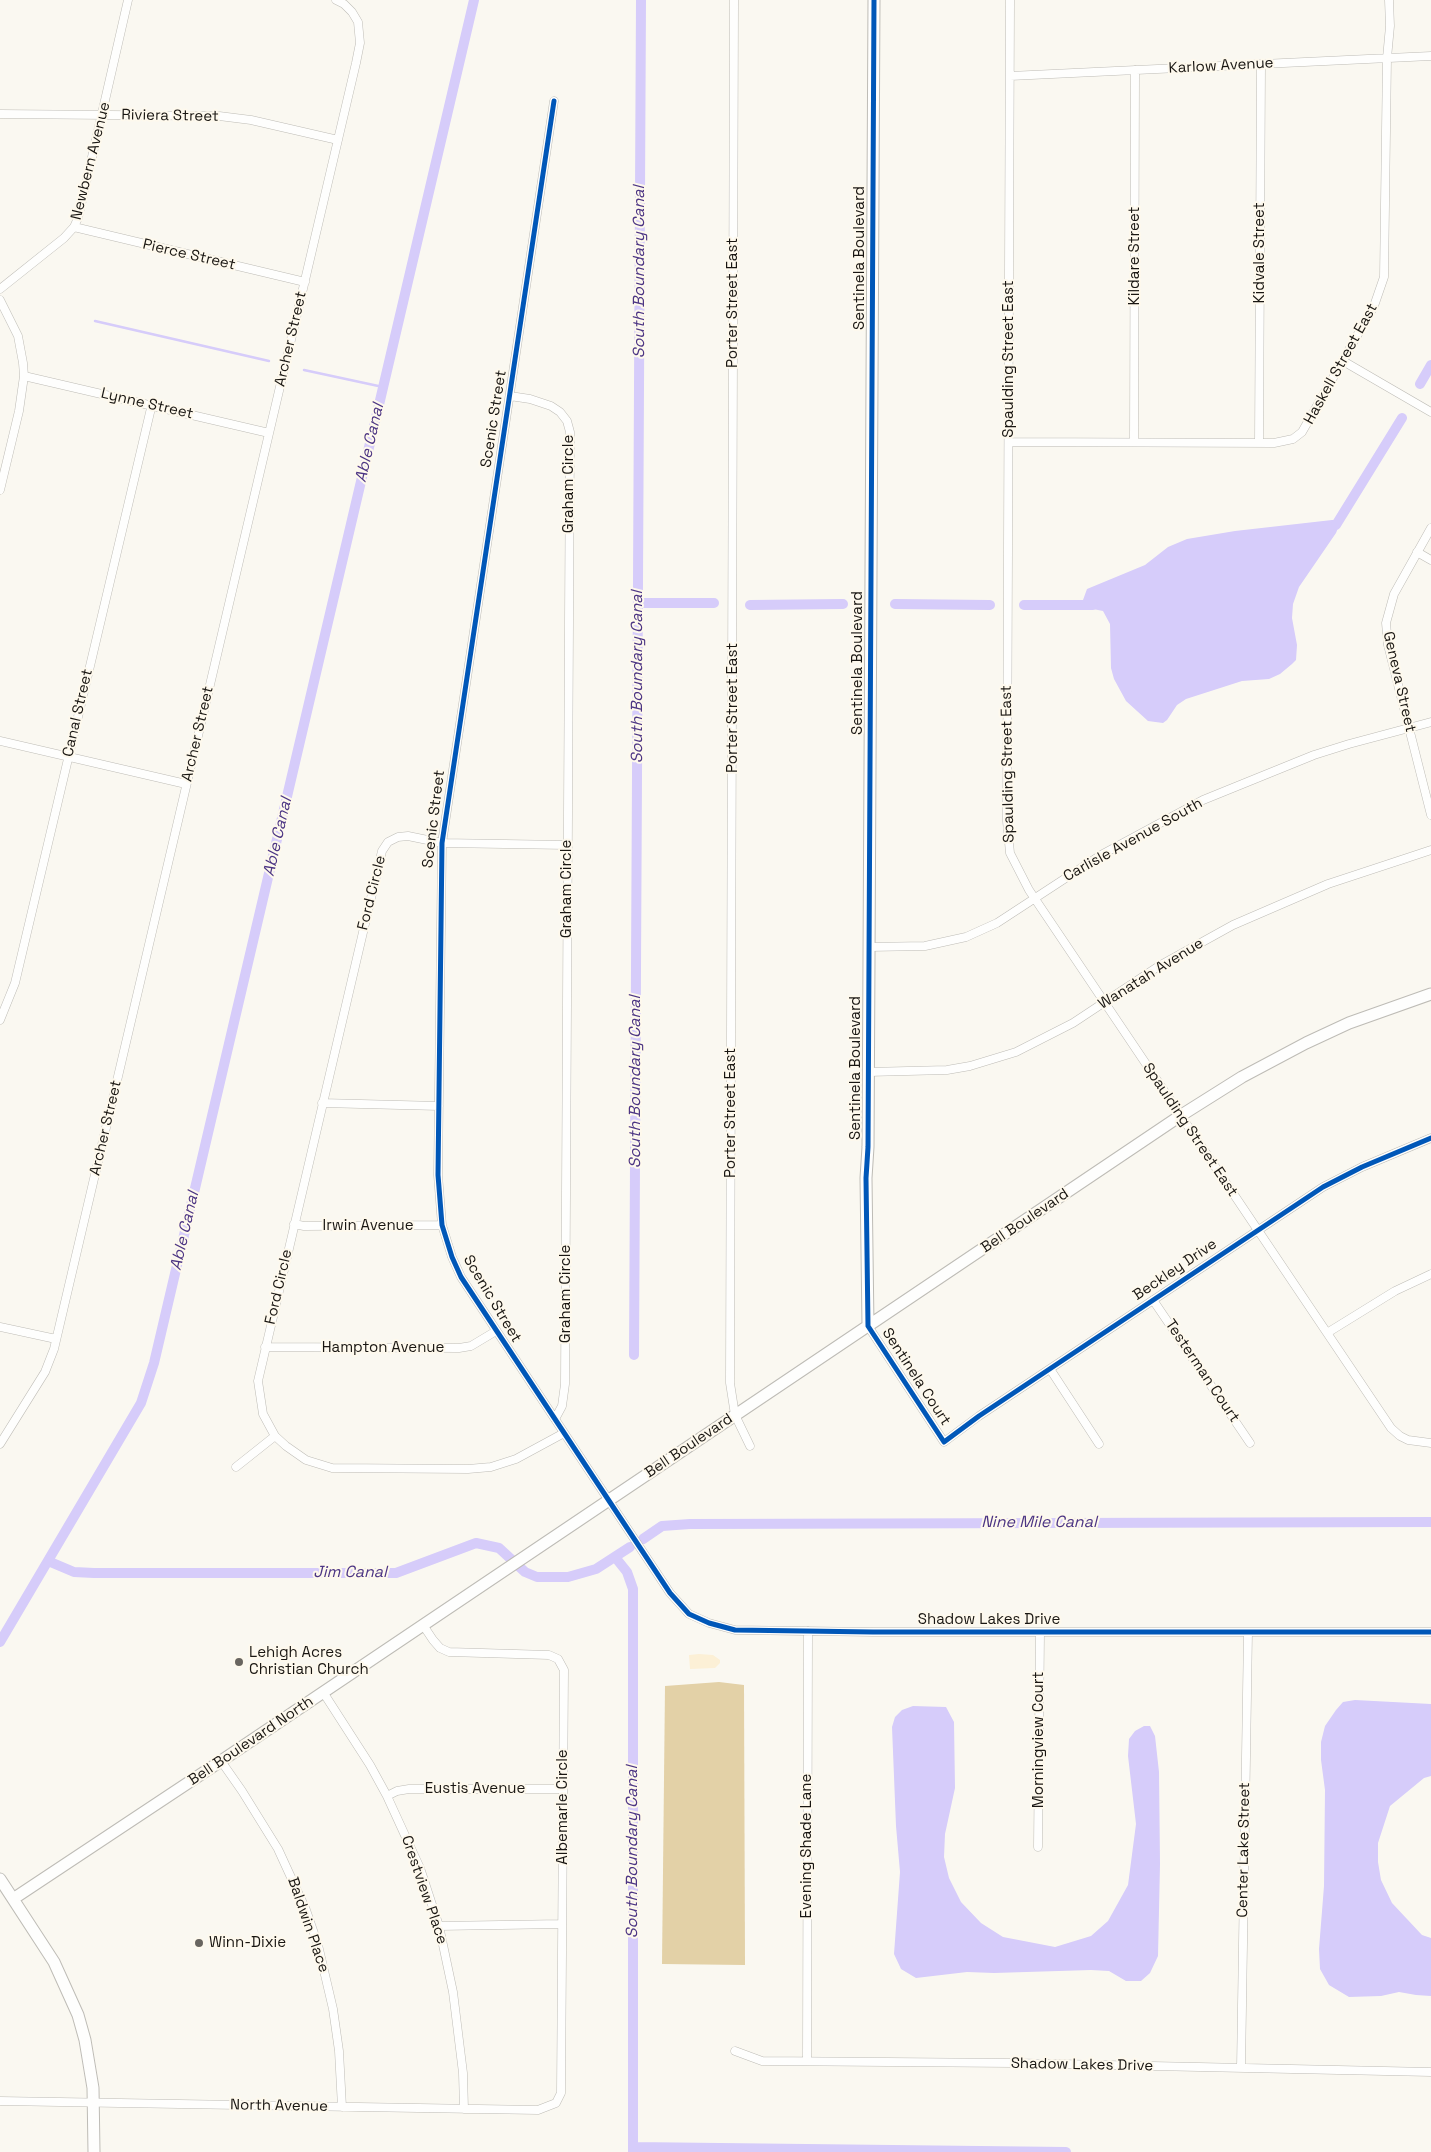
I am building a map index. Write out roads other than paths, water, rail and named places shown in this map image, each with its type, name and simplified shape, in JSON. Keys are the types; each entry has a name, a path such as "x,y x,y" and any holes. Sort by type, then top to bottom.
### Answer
{"street":[{"name":"Newbern Avenue","path":"0,288 64,238 74,227 78,218 128,0"},
{"name":"Archer Street","path":"0,1444 45,1372 56,1339 305,282 360,43 358,22 344,4 336,0"},
{"name":"Porter Street East","path":"734,0 730,1383 735,1415 750,1446"},
{"name":"Sentinela Boulevard","path":"868,1326 866,1178 874,0"},
{"name":"Spaulding Street East","path":"1010,0 1008,843 1014,863 1035,898 1391,1428 1408,1440 1431,1443"},
{"name":"Haskell Street East","path":"1009,442 1259,443 1284,442 1293,439 1302,432 1374,306 1384,277 1386,58 1390,26 1389,0"},
{"name":"Karlow Avenue","path":"1010,76 1431,56"},
{"name":"Kidvale Street","path":"1259,443 1261,64"},
{"name":"Kildare Street","path":"1134,442 1135,70"},
{"name":"Scenic Street","path":"554,101 442,843 440,875 438,1175 442,1225 452,1257 461,1277 608,1500"},
{"name":"Riviera Street","path":"0,114 219,116 252,120 338,140"},
{"name":"Pierce Street","path":"74,227 305,282"},
{"path":"0,300 18,336 24,363 24,376 18,411 0,490"},
{"path":"1343,361 1431,412"},
{"name":"Lynne Street","path":"24,376 152,404 269,433"},
{"name":"Graham Circle","path":"510,396 530,399 551,406 560,412 567,421 570,432 565,1384 562,1406 555,1419"},
{"name":"Canal Street","path":"0,1020 15,983 152,404"},
{"name":"Geneva Street","path":"1431,528 1394,594 1386,623 1388,645 1431,815"},
{"path":"1417,552 1431,560"},
{"name":"Carlisle Avenue South","path":"869,947 925,946 953,941 987,928 1101,855 1203,800 1314,756 1431,722"},
{"path":"0,741 186,784"},
{"name":"Ford Circle","path":"442,843 408,836 398,837 390,841 382,851 265,1347 260,1370 259,1397 268,1426 286,1446 306,1460 332,1468 468,1469 491,1467 516,1459 564,1432"},
{"path":"442,843 568,845"},
{"name":"Wanatah Avenue","path":"868,1072 947,1070 994,1060 1035,1044 1105,1003 1159,966 1233,925 1328,884 1431,850"},
{"name":"Bell Boulevard","path":"637,1481 1180,1116 1242,1077 1306,1043 1375,1013 1431,994"},
{"path":"322,1103 439,1106"},
{"name":"Beckley Drive","path":"944,1442 1257,1230 1331,1183 1362,1167 1431,1138"},
{"name":"Irwin Avenue","path":"294,1224 304,1226 442,1225"},
{"path":"1327,1333 1395,1292 1431,1274"},
{"name":"Testerman Court","path":"1154,1300 1250,1443"},
{"name":"Sentinela Court","path":"868,1326 944,1442"},
{"path":"0,1327 56,1339"},
{"name":"Hampton Avenue","path":"265,1347 459,1348 471,1346 496,1331"},
{"path":"1050,1369 1099,1444"},
{"path":"236,1467 276,1436"},
{"name":"Bell Boulevard North","path":"13,1899 637,1481"},
{"name":"Shadow Lakes Drive","path":"608,1500 670,1592 689,1614 709,1623 735,1630 1431,1632"},
{"name":"Albemarle Circle","path":"423,1625 440,1648 449,1652 549,1655 558,1660 564,1670 561,2092 556,2103"},
{"name":"Evening Shade Lane","path":"807,2061 808,1631"},
{"name":"Morningview Court","path":"1038,1847 1040,1632"},
{"name":"Center Lake Street","path":"1240,2068 1248,1632"},
{"name":"Crestview Place","path":"323,1692 370,1765 387,1796 413,1852 439,1926 456,2009 463,2073 464,2109"},
{"name":"Baldwin Place","path":"221,1761 266,1828 306,1910 318,1945 333,2009 339,2051 342,2107"},
{"name":"Eustis Avenue","path":"387,1796 397,1791 409,1789 563,1789"},
{"path":"0,1879 54,1962 78,2015 90,2065 94,2103 94,2152"},
{"path":"439,1926 562,1924"},
{"name":"Shadow Lakes Drive","path":"735,2051 762,2061 1431,2072"},
{"name":"North Avenue","path":"0,2101 538,2110 556,2103"}],"waterway":[{"name":"Able Canal","path":"0,1642 141,1403 154,1363 474,0"},
{"name":"South Boundary Canal","path":"634,1355 641,0"},
{"path":"95,321 269,361"},
{"path":"1420,384 1431,365"},
{"path":"304,370 383,387"},
{"path":"1336,525 1402,418"},
{"path":"638,603 714,603"},
{"path":"750,605 843,604"},
{"path":"895,604 990,605"},
{"path":"1024,605 1093,605"},
{"name":"Nine Mile Canal","path":"643,1539 662,1526 690,1524 1431,1522"},
{"name":"Jim Canal","path":"48,1561 74,1572 94,1573 396,1573 476,1543 499,1548 525,1572 537,1577 568,1577 596,1569 630,1547"},
{"name":"South Boundary Canal","path":"615,1557 627,1572 633,1589 633,2152"},
{"path":"633,2147 1066,2152"}],"place":[{"name":"Lehigh Acres Christian Church","path":"239,1662"},
{"name":"Winn-Dixie","path":"199,1943"}]}
